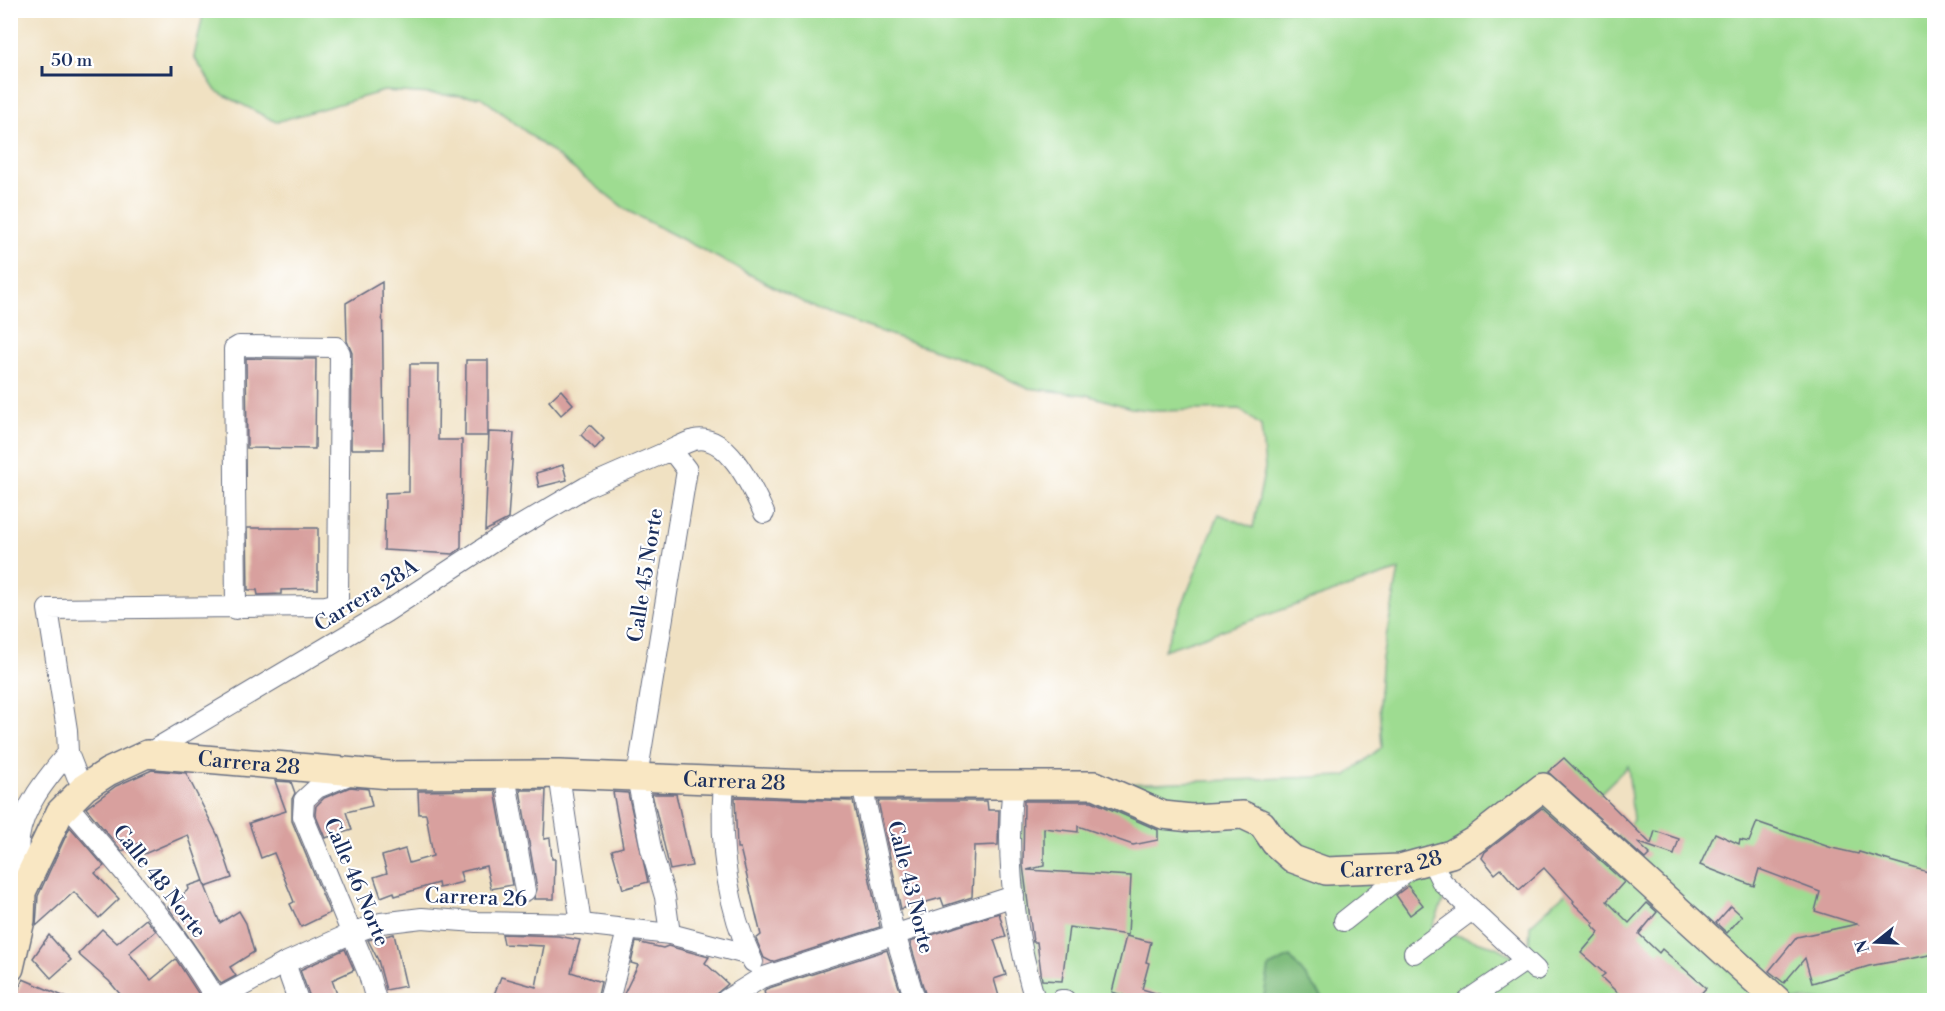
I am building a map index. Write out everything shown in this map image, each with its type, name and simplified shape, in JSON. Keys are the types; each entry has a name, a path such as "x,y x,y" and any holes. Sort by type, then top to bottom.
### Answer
{"street":[{"path":"11,961 21,920 19,837 30,807 45,781 68,753 67,730 48,609 236,609 334,604 338,599 340,353 336,347 239,346 233,352 236,609"},
{"path":"664,453 697,439 718,445 746,473 764,513"},
{"name":"Carrera 28A","path":"147,754 386,612 496,540 609,476 664,453"},
{"name":"Calle 45 Norte","path":"637,777 687,470 674,453 664,453"},
{"name":"Calle 48 Norte","path":"68,753 77,776 76,795 123,870 187,954 213,997"},
{"path":"22,892 60,812 76,795 108,772 147,754"},
{"name":"Carrera 28","path":"147,754 351,774 559,774 862,785 1013,783 1095,785 1163,815 1191,818 1243,815 1262,824 1275,843 1293,859 1326,871 1400,868 1451,854 1475,840 1543,787 1777,1000"},
{"name":"Calle 46 Norte","path":"351,774 316,788 304,800 303,816 369,975 376,1000"},
{"path":"559,774 581,924"},
{"path":"505,775 525,891"},
{"path":"637,777 651,849 665,897 670,934"},
{"path":"724,781 722,840 725,870 734,908 750,955 761,978"},
{"path":"1013,783 1010,844 1014,896 1022,952 1035,1000"},
{"name":"Calle 43 Norte","path":"862,785 896,934 915,1000"},
{"path":"1344,921 1424,862 1442,882 1531,965 1468,1000"},
{"path":"726,1000 761,978 1014,896"},
{"path":"1413,953 1472,910"},
{"name":"Carrera 26","path":"213,997 352,933 381,923 422,918 476,922 581,924 627,931 670,934 750,955"},
{"path":"609,1000 627,931"},
{"path":"285,963 298,1000"}],"green space":[{"path":"204,10 1934,11 1934,1000 1325,1000 1290,958 1264,996 1266,1000 1035,1000 1030,984 1012,791 1095,785 1346,776 1381,747 1378,704 1382,658 1399,570 1164,650 1219,514 1253,528 1265,468 1261,426 1239,409 1159,411 1131,408 1087,395 1027,388 979,365 820,311 628,211 481,97 384,91 276,122 216,91 194,57","holes":["1628,766 1633,820 1579,880 1530,925 1528,964 1497,947 1432,928 1471,833 1504,816 1538,855"]},
{"path":"1290,957 1325,1000 1266,1000 1264,996 1269,967"}],"building":[{"path":"382,282 384,449 351,449 352,353 347,341 346,303"},
{"path":"246,358 316,359 315,449 247,448"},
{"path":"466,360 488,360 488,436 465,436"},
{"path":"410,364 439,364 438,440 462,440 461,548 453,554 384,550 385,493 409,492"},
{"path":"561,390 573,404 561,415 549,401"},
{"path":"590,425 604,439 595,449 581,435"},
{"path":"489,432 514,433 508,519 485,531"},
{"path":"563,465 567,480 539,487 536,473"},
{"path":"247,528 318,528 318,589 281,590 281,594 258,595 257,590 248,590"},
{"path":"1564,758 1651,844 1655,831 1679,839 1674,855 1637,842 1650,854 1645,859 1548,772"},
{"path":"152,770 186,773 218,836 232,878 206,887 188,835 144,854 139,843 122,851 86,808 116,786"},
{"path":"275,781 291,782 295,793 292,799 292,821 330,913 301,927 290,904 294,902 274,853 261,858 249,823 286,811"},
{"path":"350,787 368,789 372,806 346,812 352,830 325,838 315,814 316,806 324,798"},
{"path":"495,790 512,885 491,889 486,866 460,872 463,882 439,888 438,883 395,896 394,892 381,897 374,877 387,873 382,856 405,849 409,863 433,856 426,814 419,814 418,791"},
{"path":"520,790 546,790 544,839 550,838 552,859 555,859 554,899 534,899 537,889"},
{"path":"613,792 628,793 648,882 623,889 612,850 623,847"},
{"path":"652,794 676,794 692,866 670,870"},
{"path":"735,797 853,801 880,927 772,962 764,958 756,939 761,935 740,848 737,848"},
{"path":"878,801 987,801 988,810 999,810 998,845 974,846 972,897 944,906 941,898 901,909"},
{"path":"1024,801 1092,801 1158,830 1158,840 1133,845 1078,826 1078,832 1044,828 1044,866 1027,870 1131,876 1128,935 1069,927 1062,981 1042,980 1037,942 1033,942 1023,865"},
{"path":"1542,808 1624,882 1607,901 1629,923 1647,903 1657,912 1639,934 1659,953 1662,949 1706,988 1695,1000 1625,1000 1601,977 1605,974 1581,953 1599,932 1592,925 1594,923 1573,903 1574,901 1544,868 1519,890 1501,869 1495,874 1482,858 1485,852"},
{"path":"1757,822 1832,848 1858,854 1859,852 1935,874 1935,954 1869,966 1812,983 1805,958 1784,983 1769,971 1797,937 1857,924 1815,911 1820,892 1759,869 1754,886 1700,865 1715,833 1739,844 1740,840 1749,842"},
{"path":"70,827 104,866 95,873 119,899 99,918 74,892 36,926 38,896"},
{"path":"203,881 220,923 239,911 246,923 254,952 230,967 236,976 221,984 168,907 189,889 188,886"},
{"path":"1408,886 1423,905 1410,915 1396,895"},
{"path":"1731,906 1742,916 1727,933 1716,923"},
{"path":"999,913 1006,937 994,940 1006,975 994,979 1000,1000 927,1000 910,942"},
{"path":"146,919 156,931 129,953 151,980 176,959 200,996 195,1000 125,1000 109,981 78,954 102,929 117,943"},
{"path":"394,934 406,986 386,990 378,960 368,940"},
{"path":"502,934 558,936 580,940 571,972 601,982 597,1000 504,1000 493,997 501,977 536,987 544,946 504,944"},
{"path":"49,935 71,960 51,978 33,958"},
{"path":"1126,936 1151,942 1146,962 1149,963 1142,989 1169,997 1168,1000 1127,1000 1128,997 1112,992"},
{"path":"636,942 663,948 668,946 709,957 705,963 728,984 716,994 714,1000 621,1000 638,965 631,963"},
{"path":"345,949 354,970 332,980 339,1000 311,1000 300,970"},
{"path":"887,950 903,1000 766,1000 764,991 766,989"},
{"path":"23,979 72,1000 14,1000"}]}
